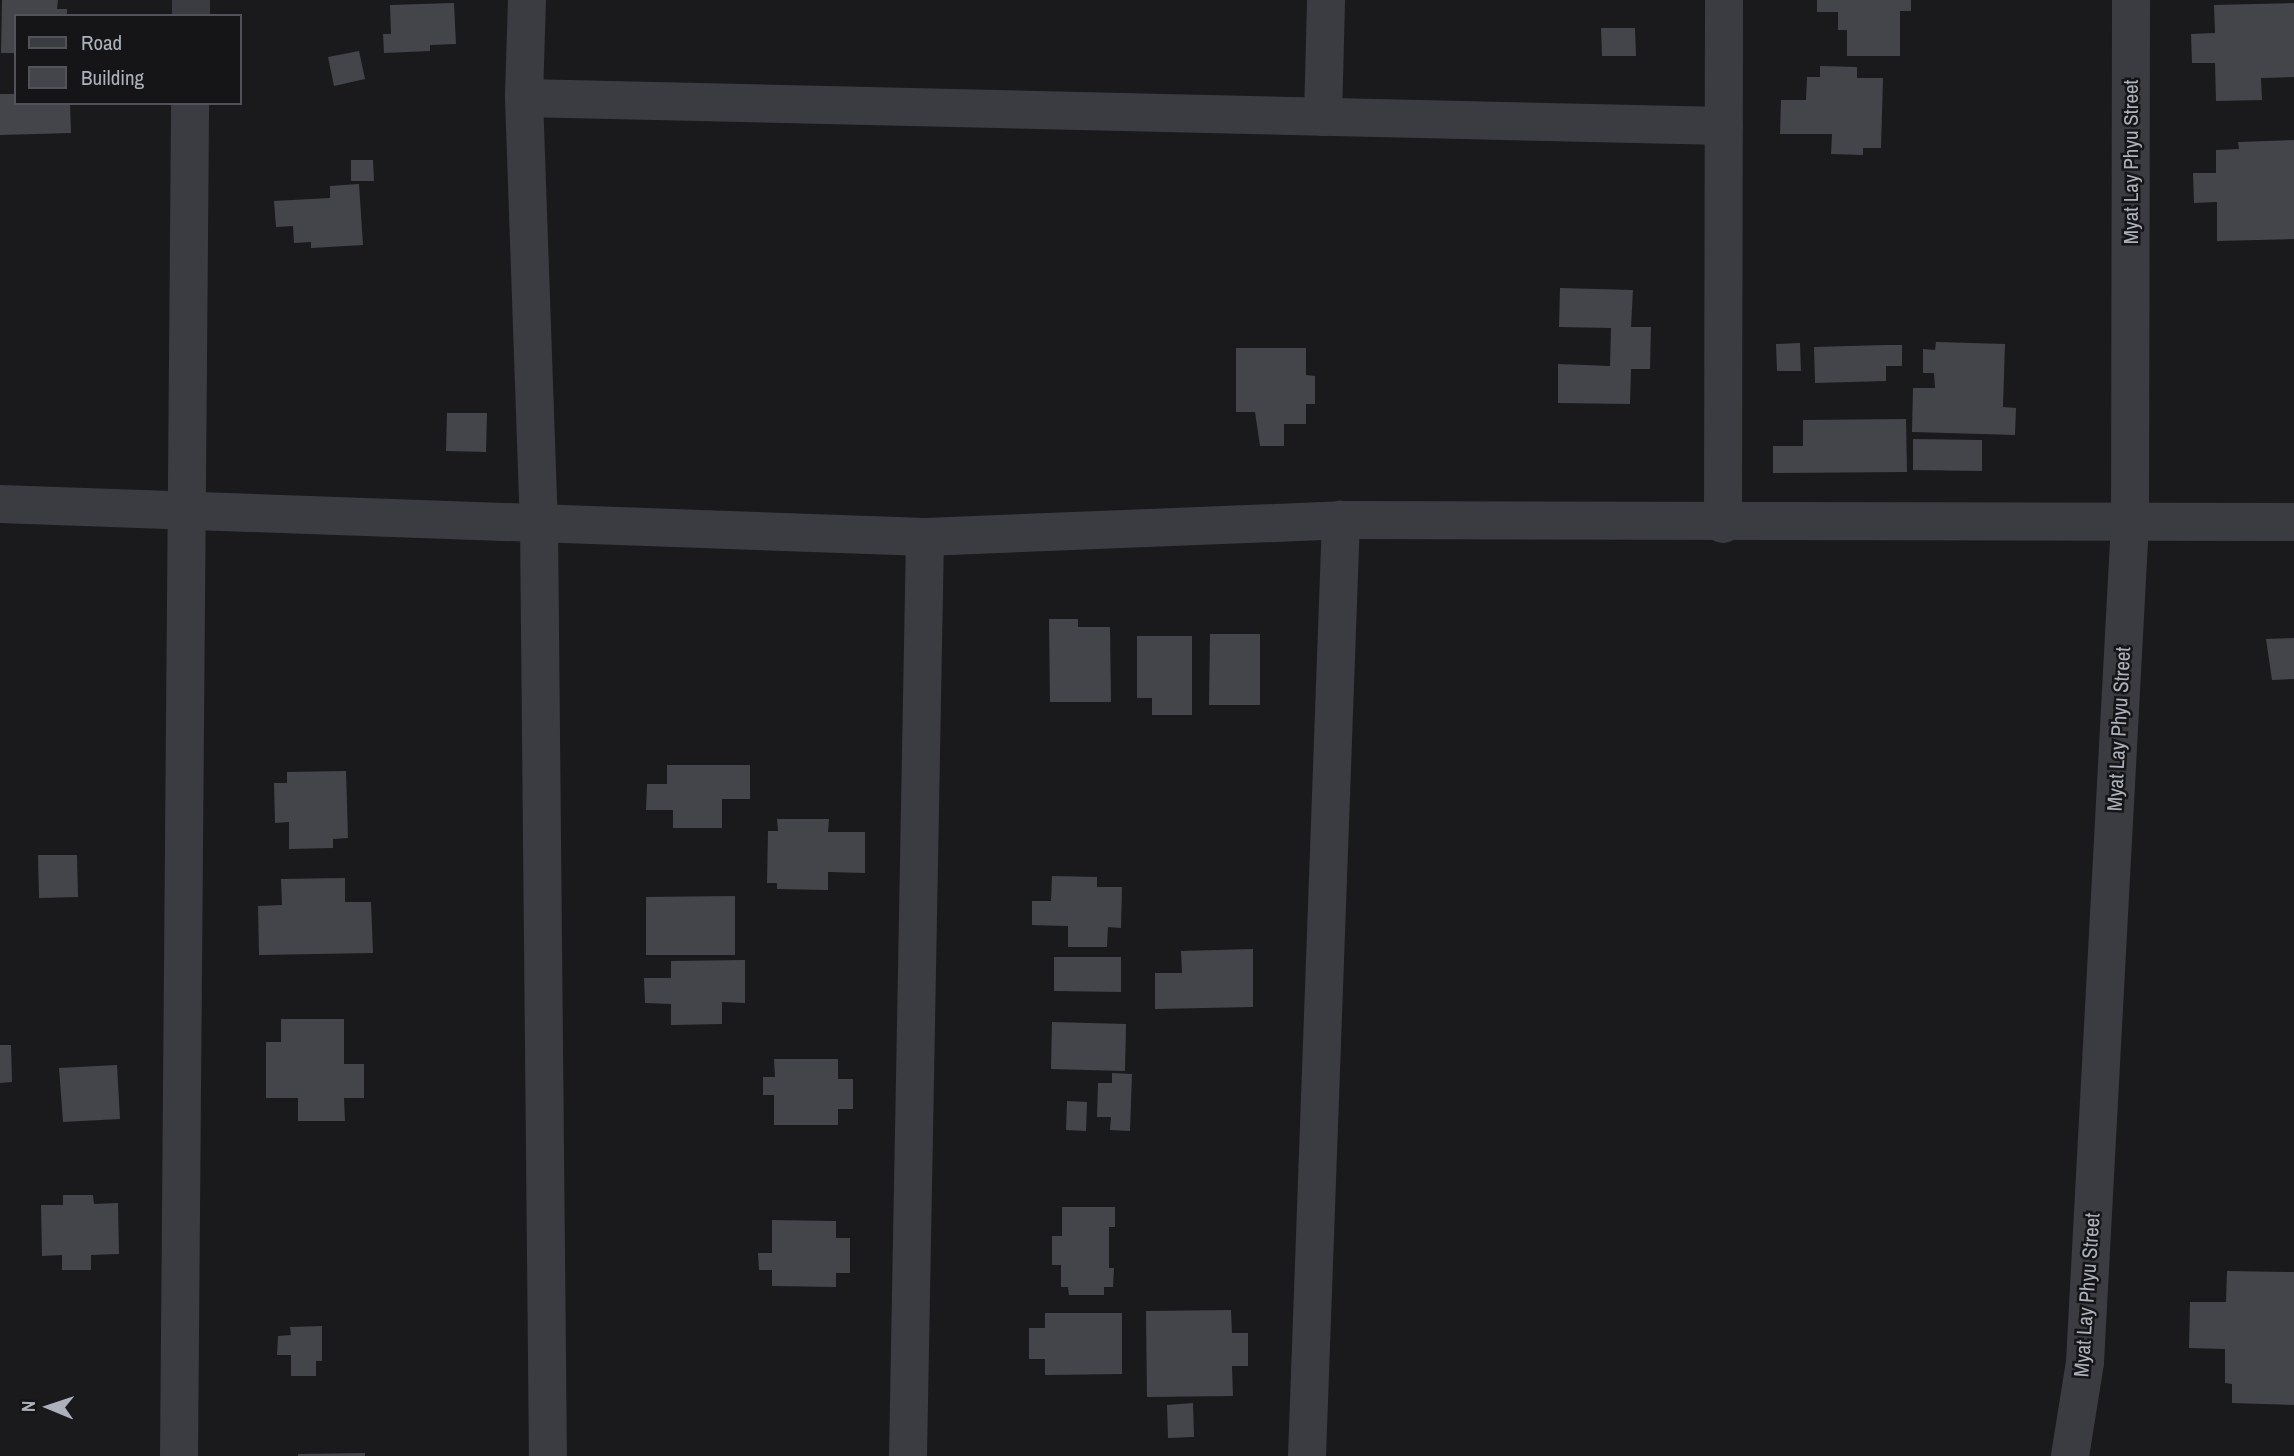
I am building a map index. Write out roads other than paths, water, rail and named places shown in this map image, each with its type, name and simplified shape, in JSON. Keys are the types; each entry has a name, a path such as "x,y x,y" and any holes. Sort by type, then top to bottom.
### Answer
{"street":[{"path":"527,0 524,98 539,526 548,1456"},
{"path":"1323,117 1326,0"},
{"path":"1723,524 1724,0"},
{"name":"Myat Lay Phyu Street","path":"2070,1456 2085,1362 2130,522 2132,0"},
{"path":"524,98 1724,126"},
{"path":"179,1456 190,105"},
{"path":"0,504 188,508 539,526 925,537 1341,520 1723,524 2294,522"},
{"path":"1307,1456 1341,520"},
{"path":"908,1456 925,537"}]}
